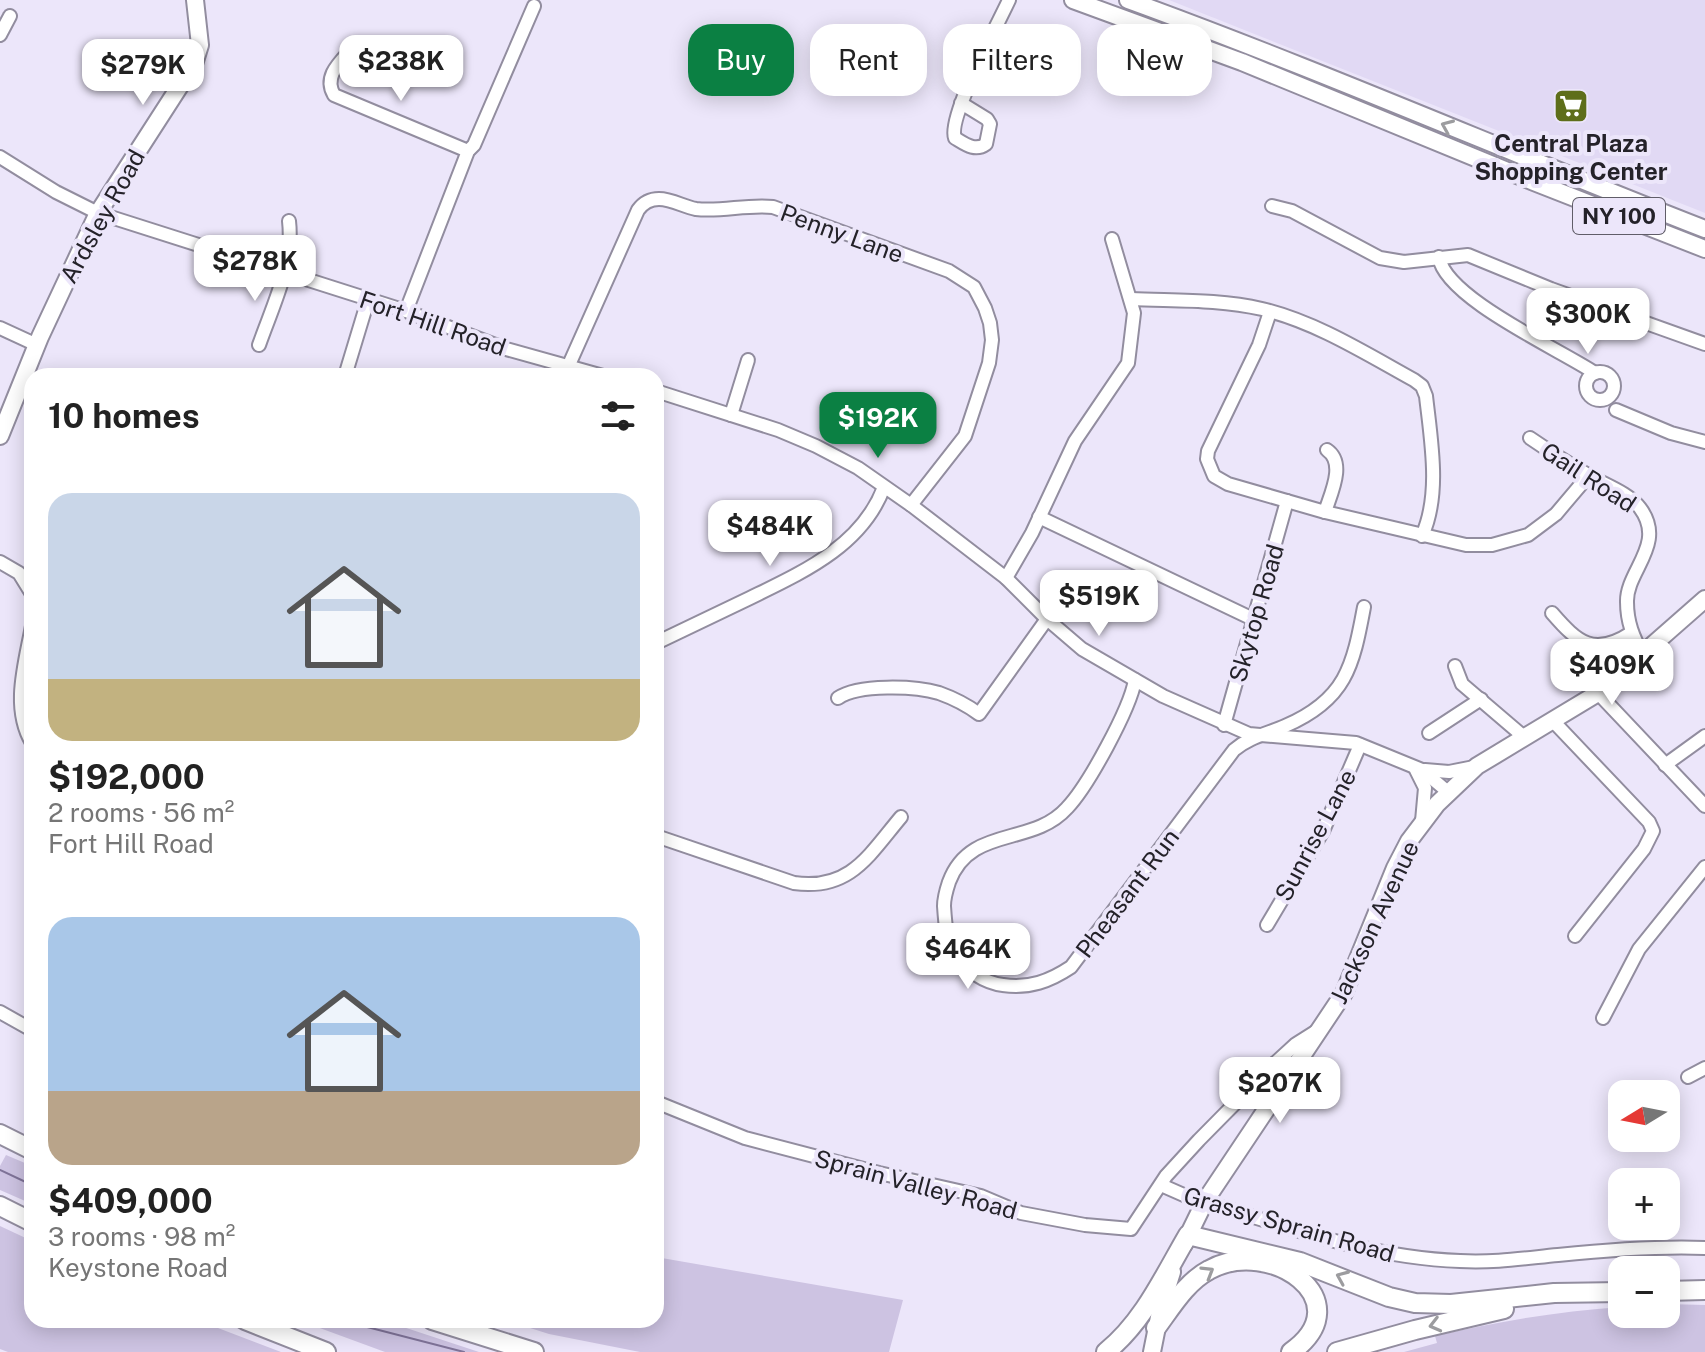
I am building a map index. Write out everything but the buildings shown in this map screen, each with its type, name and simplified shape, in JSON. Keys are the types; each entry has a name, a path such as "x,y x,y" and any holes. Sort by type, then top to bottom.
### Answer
{"highway":[{"path":"0,1134 24,1146"},
{"path":"0,1206 24,1218"},
{"path":"1106,1352 1144,1311 1188,1235 1300,1262 1381,1294 1415,1303 1451,1304 1554,1293 1608,1292"},
{"path":"1156,1328 1189,1286 1209,1269 1229,1262 1262,1262 1294,1272 1305,1282 1313,1296 1316,1311 1312,1327 1303,1343 1291,1352"},
{"path":"1680,1291 1705,1290"},
{"path":"1337,1352 1500,1310 1608,1294"},
{"path":"265,1328 326,1352"},
{"path":"458,1328 534,1352"}],"main road":[{"name":"Ardsley Road","path":"28,368 65,279 98,213 194,64 200,45 195,0"},
{"name":"NY 100","path":"1073,0 1231,58 1705,249"},
{"name":"NY 100","path":"1128,0 1237,40 1545,167 1705,229"},
{"name":"Ardsley Road","path":"0,436 24,377"},
{"name":"Jackson Avenue","path":"1152,1352 1174,1267 1205,1201 1344,993 1395,868 1422,823 1448,792 1477,766 1598,693 1705,599"}],"street":[{"path":"961,103 1009,0"},
{"path":"406,311 468,151 474,145 534,6"},
{"path":"0,35 10,16"},
{"path":"1231,58 1237,40"},
{"path":"349,52 334,68 330,88 334,95 468,151"},
{"path":"1386,121 1394,104"},
{"name":"Fort Hill Road","path":"0,157 56,192 98,213 406,311 506,349 572,368"},
{"path":"1534,182 1545,167"},
{"name":"Penny Lane","path":"568,367 638,210 657,198 703,209 755,205 773,207 949,271 974,287 985,308 992,340 989,363 965,436 911,505"},
{"path":"1272,206 1292,211 1380,258 1404,262 1459,254 1474,257 1551,289 1705,344"},
{"path":"259,345 292,243 289,221"},
{"path":"1006,578 1075,441 1128,363 1133,332 1131,299 1112,239"},
{"path":"1439,257 1441,268 1471,299 1595,373"},
{"path":"1131,299 1228,304 1270,312 1342,341 1422,386 1426,396 1433,486 1429,521 1422,536"},
{"path":"347,368 368,300"},
{"path":"1270,312 1242,381 1212,440 1207,459 1214,476 1221,481 1325,512 1466,545 1508,542 1541,527 1589,475"},
{"path":"0,328 37,345"},
{"path":"731,415 748,360"},
{"path":"664,394 778,430 858,468 1006,578 1082,649 1135,680 1224,725 1259,735 1360,745 1418,769 1448,792"},
{"path":"1616,410 1671,433 1705,442"},
{"name":"Gail Road","path":"1530,438 1639,506 1649,527 1644,560 1629,590 1627,602 1631,633 1643,655"},
{"path":"1325,512 1333,489 1337,462 1327,450"},
{"path":"664,639 811,569 835,552 871,512 884,487"},
{"name":"Skytop Road","path":"1224,725 1287,501"},
{"path":"1039,517 1255,620"},
{"path":"0,562 19,573 24,581"},
{"name":"Pheasant Run","path":"1135,680 1126,710 1070,806 1043,827 984,843 953,871 944,897 948,937 953,952 963,965 978,976 999,985 1031,986 1048,981 1071,967 1234,750 1242,742 1300,719 1343,682 1355,655 1364,607"},
{"path":"1552,613 1580,641 1599,647 1616,643 1631,633"},
{"path":"838,698 853,690 919,690 949,697 979,714 1047,619"},
{"path":"1455,666 1462,684 1524,737"},
{"path":"24,678 20,704 24,726"},
{"path":"1598,693 1705,806"},
{"path":"1429,733 1481,699"},
{"path":"1553,721 1649,822 1653,831 1644,849 1575,936"},
{"path":"1665,765 1705,736"},
{"name":"Sunrise Lane","path":"1267,925 1323,831 1360,745"},
{"path":"1418,769 1449,772 1477,766"},
{"path":"1418,769 1425,788 1422,823"},
{"path":"664,839 794,883 811,885 835,882 864,862 901,817"},
{"path":"1603,1018 1639,949 1705,867"},
{"path":"0,1012 24,1026"},
{"path":"1161,1185 1199,1140 1273,1065 1296,1044 1324,1027"},
{"path":"1688,1077 1705,1068"},
{"name":"Sprain Valley Road","path":"664,1105 745,1138 981,1196 1021,1213 1085,1225 1131,1229 1161,1185"},
{"name":"Grassy Sprain Road","path":"1161,1185 1355,1248 1410,1258 1461,1262 1615,1250 1705,1248"}],"shaded area":[{"name":"Central Plaza Shopping Center","path":"1169,0 1705,0 1705,213"},
{"path":"6,1155 24,1163 24,1200 0,1190 0,1166"},
{"path":"0,1226 24,1237 24,1328 218,1328 281,1352 8,1352 0,1349"},
{"path":"664,1258 903,1300 889,1352 640,1352 530,1328 664,1328"},
{"path":"1680,1304 1705,1305 1705,1352 1404,1352 1437,1343 1435,1336 1574,1311 1608,1308 1608,1328 1680,1328"},
{"path":"320,1328 406,1328 479,1352 385,1352"}],"waterway":[{"path":"0,1170 24,1181"},
{"path":"371,1328 464,1352"}],"place":[{"name":"Central Plaza Shopping Center","path":"1571,106"}]}
